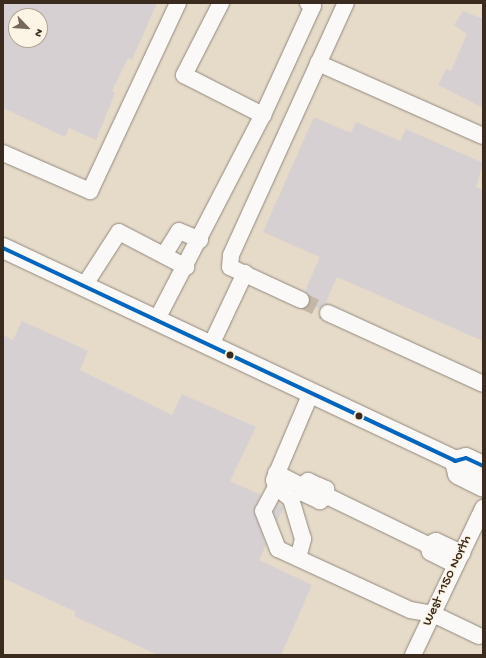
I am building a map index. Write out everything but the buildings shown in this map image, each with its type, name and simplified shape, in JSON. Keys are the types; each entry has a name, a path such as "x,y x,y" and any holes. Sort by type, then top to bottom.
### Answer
{"main road":[{"path":"3,248 310,395 455,461 466,458 483,466"},
{"path":"455,461 458,474 483,487"}],"lane":[{"path":"3,153 90,191 178,3"},
{"path":"221,3 184,75 263,115"},
{"path":"156,321 186,267 263,115 313,6 308,3"},
{"path":"301,300 230,267 231,255 346,3"},
{"path":"318,63 483,136"},
{"path":"164,255 180,231 200,240"},
{"path":"84,286 119,232 186,267"},
{"path":"210,347 245,273"},
{"path":"328,313 483,384"},
{"path":"310,395 264,511 278,549 410,610 433,614 480,636"},
{"path":"276,480 302,486 303,493 320,501 327,496 428,545 430,552 459,559"},
{"path":"276,480 291,499 303,539 298,558"},
{"name":"West 1150 North","path":"413,655 483,508"}],"tunnel":[{"path":"301,300 328,313"}],"transit line":[{"path":"3,248 455,461 466,458 483,466"}]}
